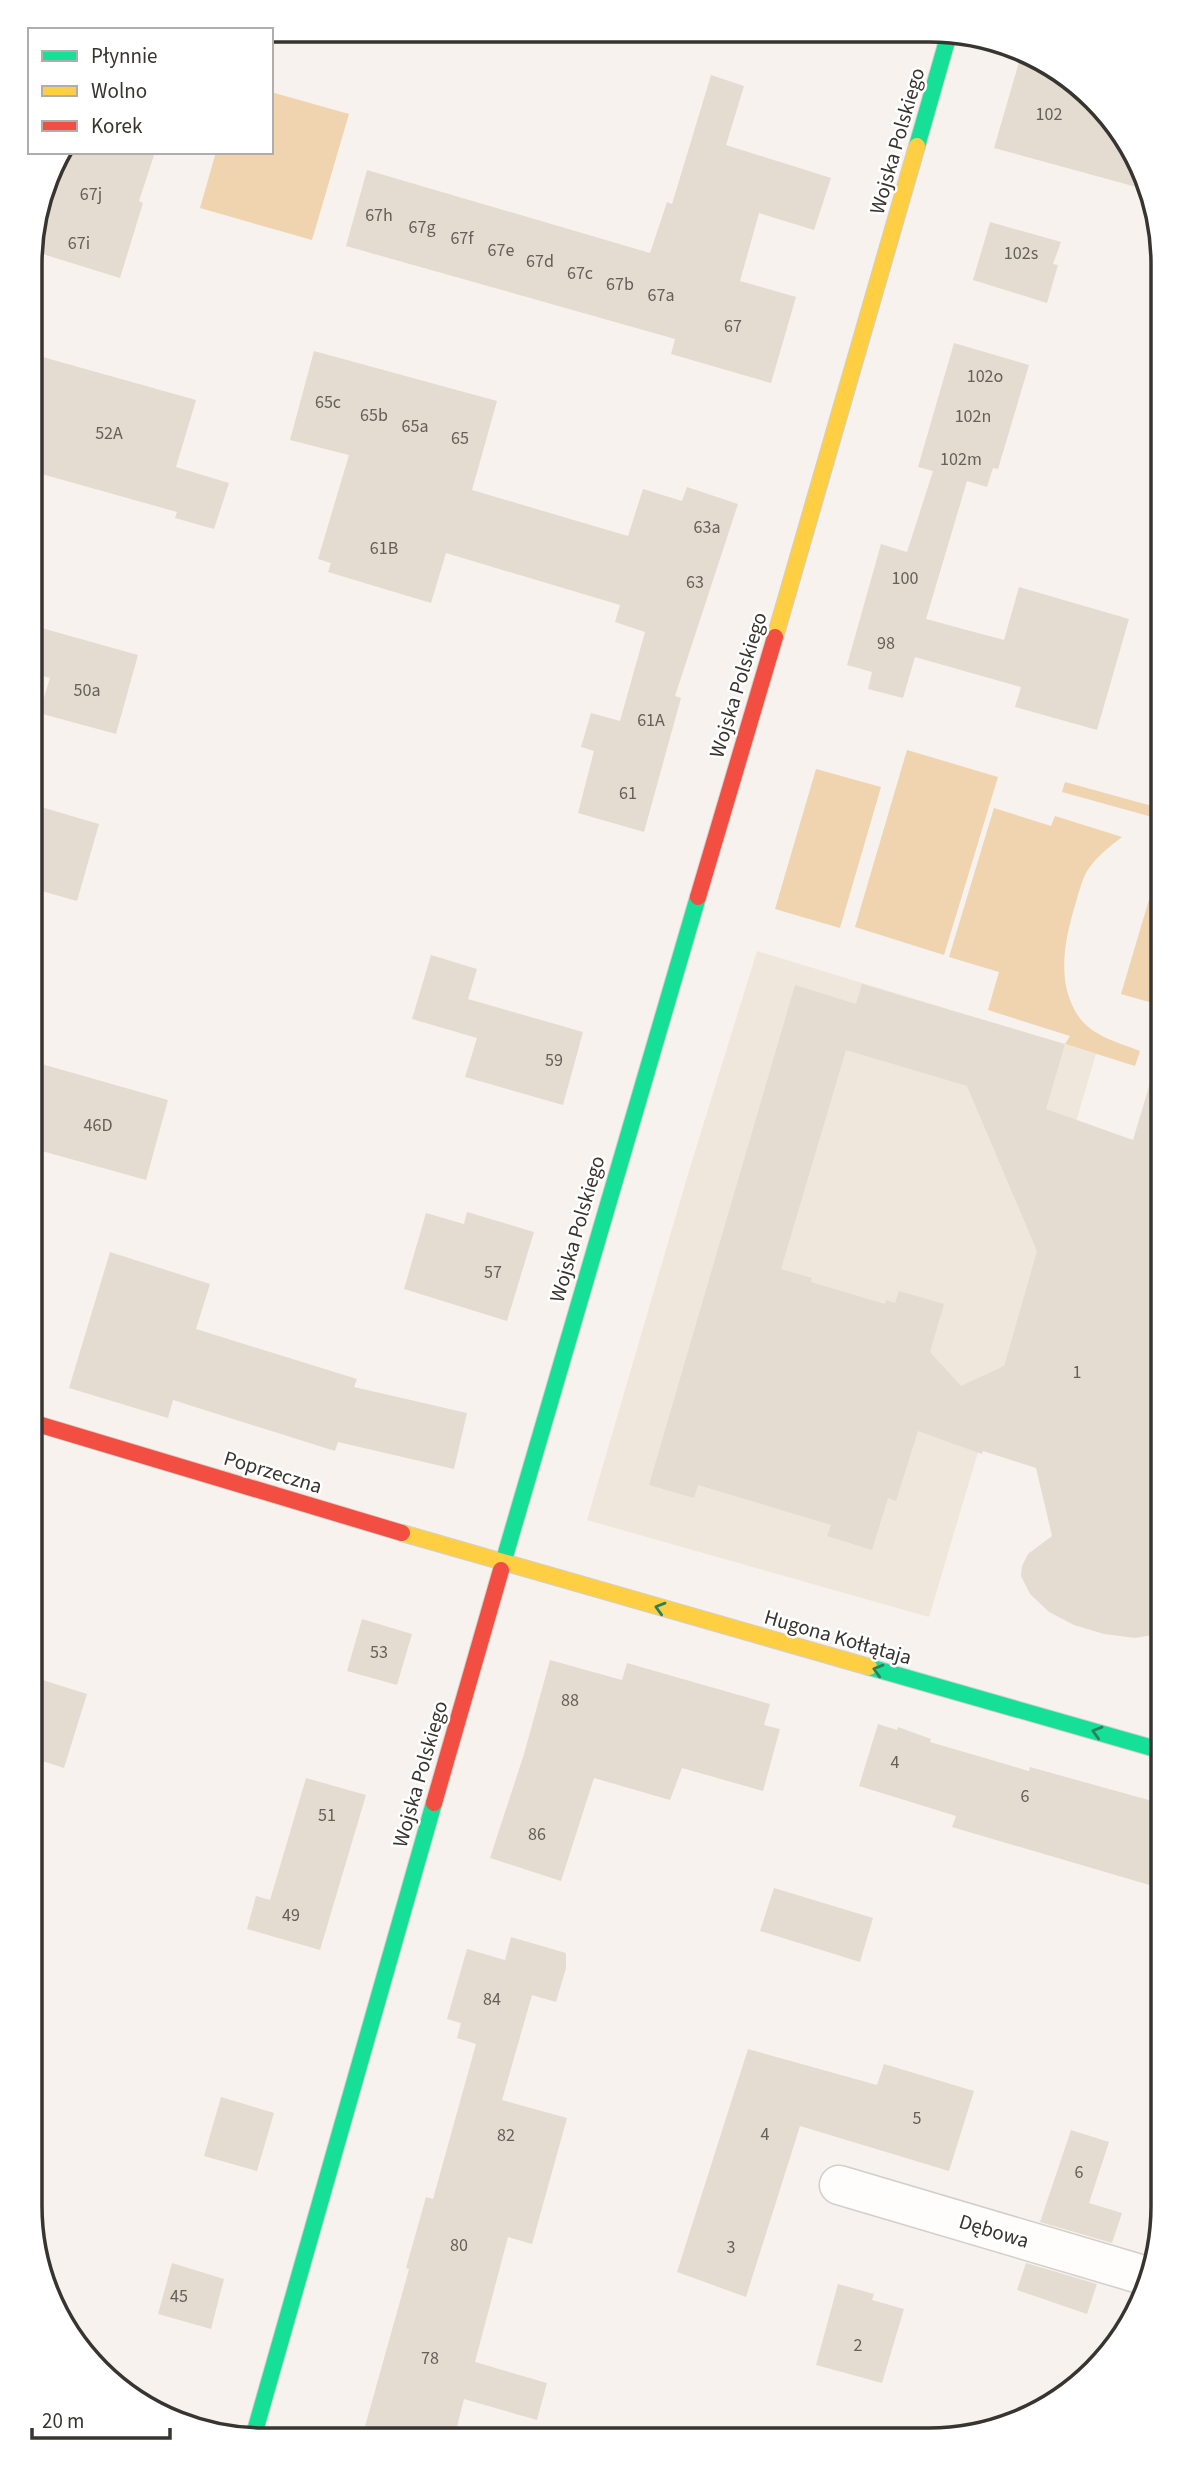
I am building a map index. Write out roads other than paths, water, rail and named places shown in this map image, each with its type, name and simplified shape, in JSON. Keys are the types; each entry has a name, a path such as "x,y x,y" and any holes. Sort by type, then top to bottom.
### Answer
{"street":[{"name":"Wojska Polskiego","path":"256,2427 603,1216 821,480 947,42"},
{"name":"Poprzeczna","path":"42,1426 503,1563"},
{"name":"Hugona Kołłątaja","path":"503,1563 1151,1748"},
{"name":"Dębowa","path":"839,2185 1140,2274"}]}
